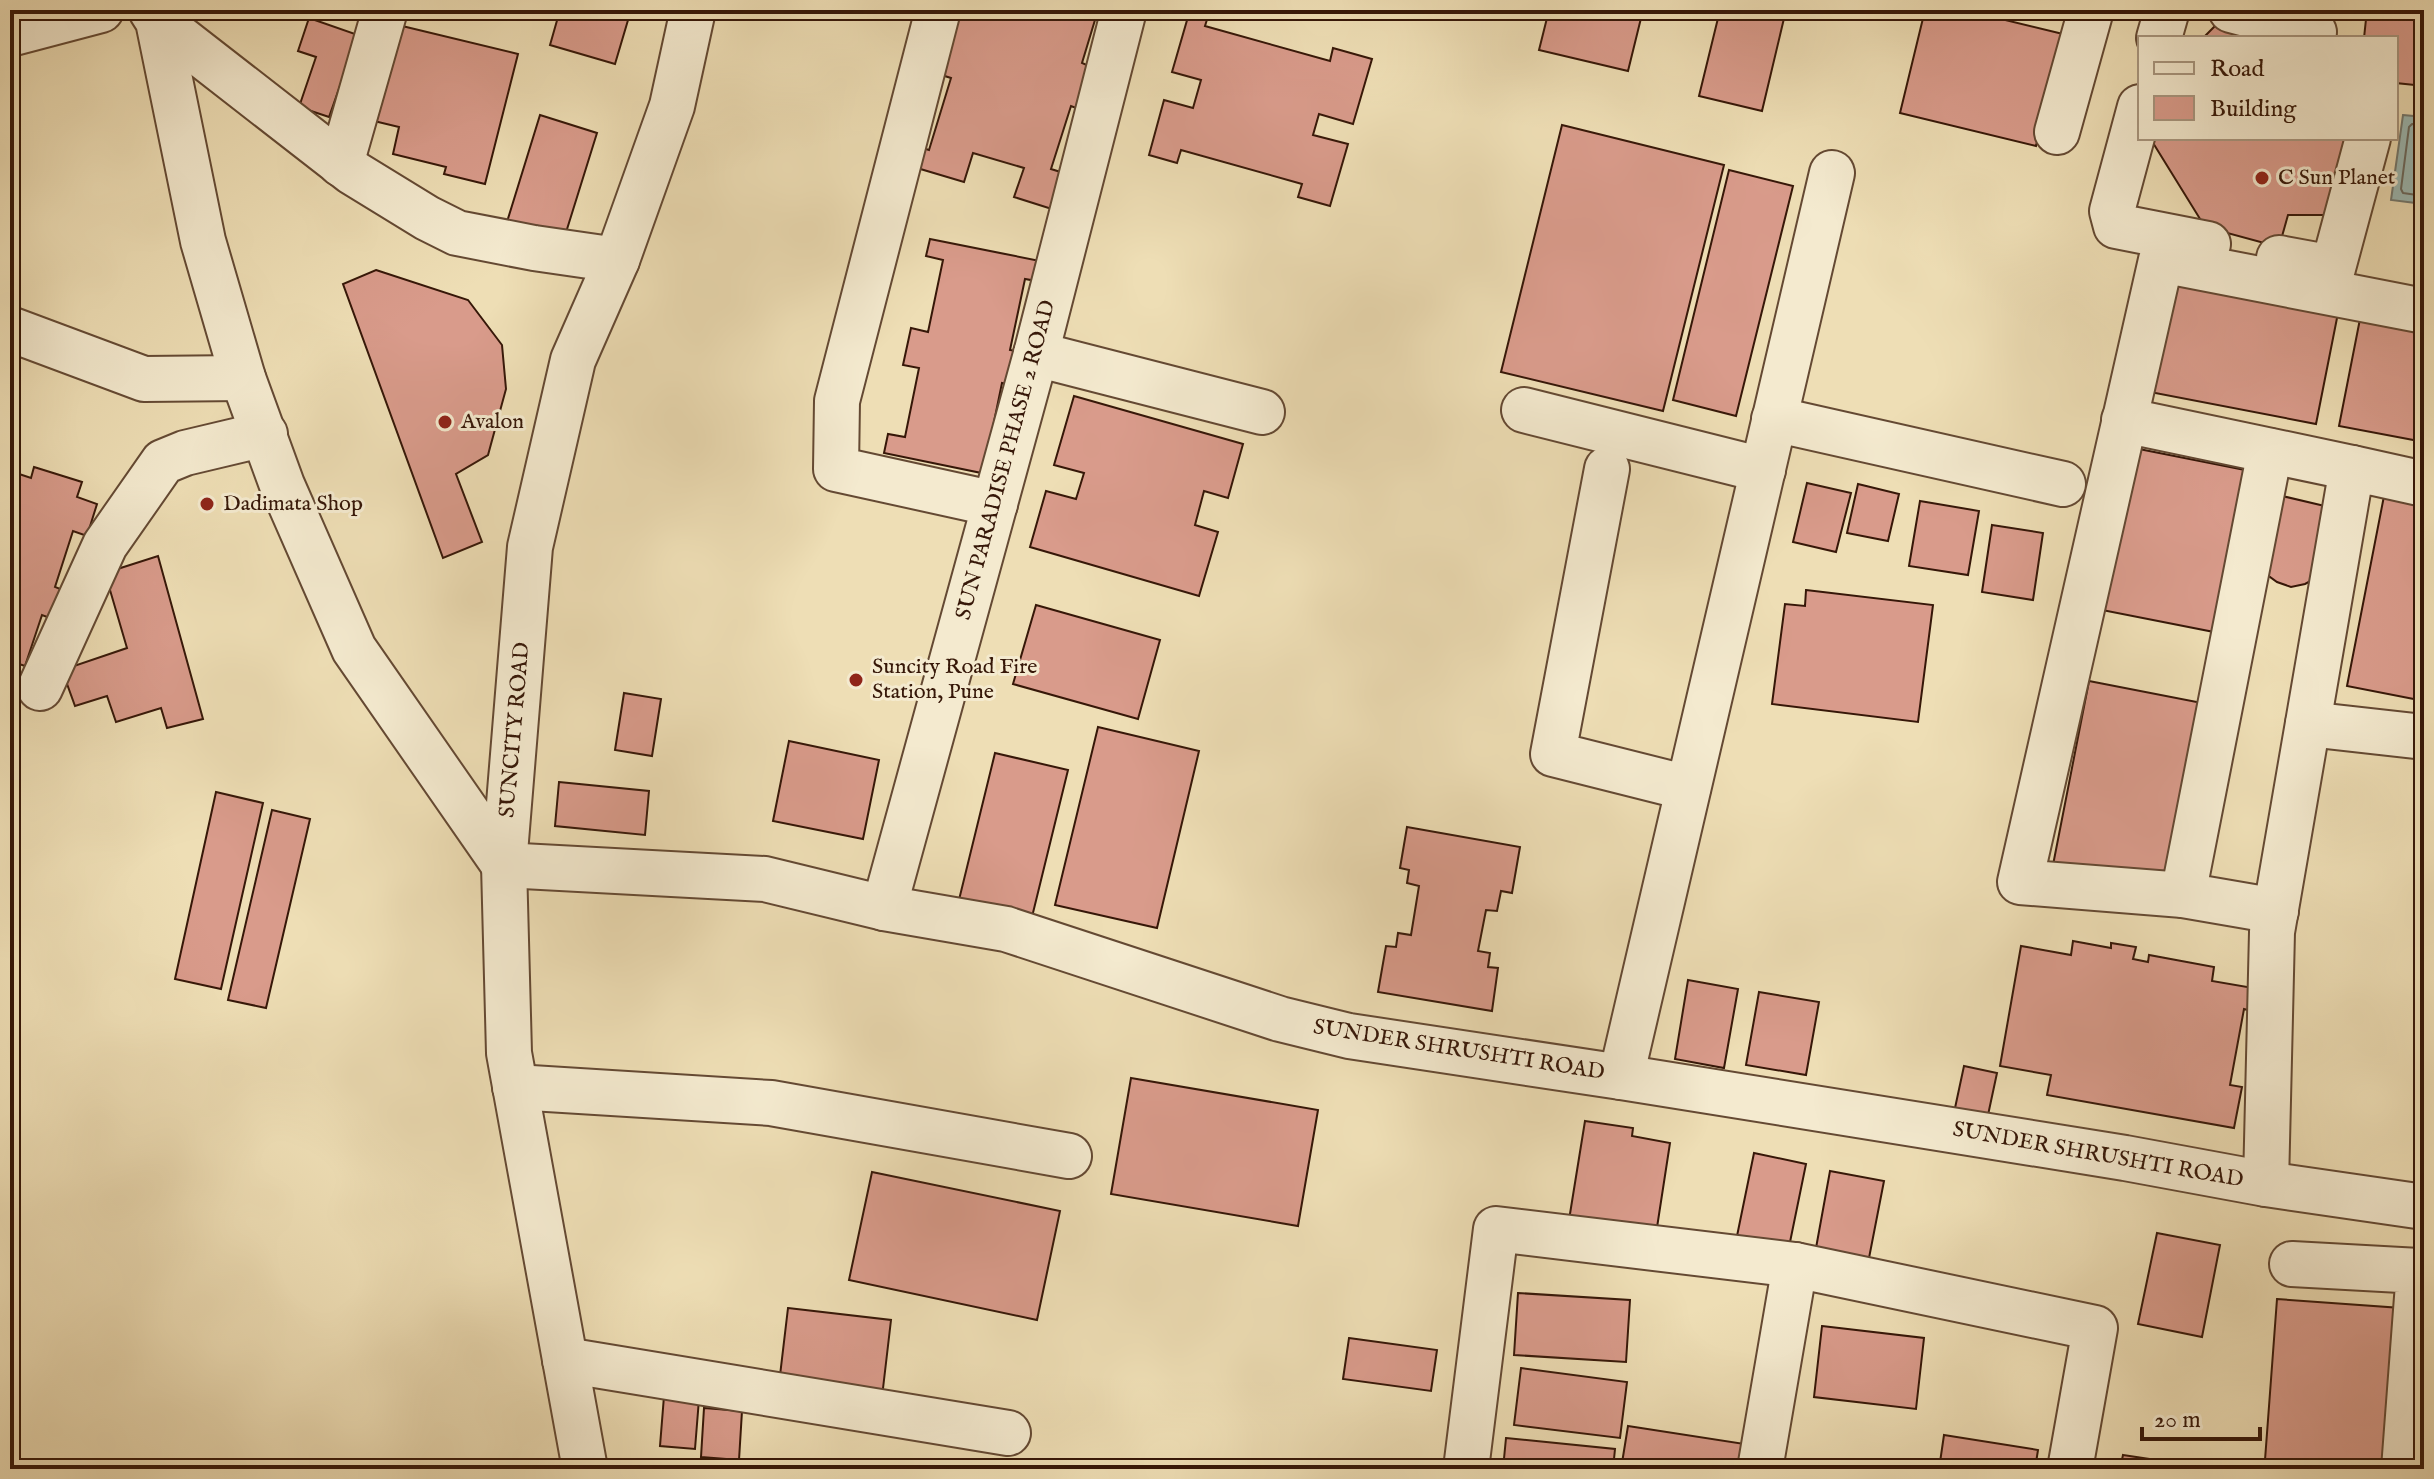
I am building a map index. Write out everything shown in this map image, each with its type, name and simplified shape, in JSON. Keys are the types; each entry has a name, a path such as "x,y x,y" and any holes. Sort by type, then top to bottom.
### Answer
{"street":[{"path":"10,34 101,10"},
{"path":"341,164 385,10"},
{"name":"SUNCITY ROAD","path":"585,1469 509,1053 504,865 530,547 573,360 617,260 672,106 693,10"},
{"path":"938,10 837,401 836,469 995,504"},
{"name":"SUN PARADISE PHASE 2 ROAD","path":"884,908 1036,354 1124,10"},
{"path":"2160,36 2167,10"},
{"path":"2231,10 2317,27"},
{"path":"2057,132 2080,13"},
{"path":"154,15 341,164 427,218 457,233 617,260"},
{"path":"154,15 203,241 243,378 282,485 354,649 504,865"},
{"path":"2138,114 2112,211 2116,226 2333,268 2367,140"},
{"path":"1621,1077 1829,184"},
{"path":"2276,911 2183,895 2020,882 2161,260 2424,311"},
{"path":"10,329 144,379 243,378"},
{"path":"1036,354 1262,412"},
{"path":"1524,410 1763,470"},
{"path":"1774,419 2063,484"},
{"path":"2124,420 2424,484"},
{"path":"40,688 105,545 163,462 185,453 265,434"},
{"path":"2183,895 2270,451"},
{"path":"2266,1184 2272,932 2352,468"},
{"path":"1607,469 1553,754 1688,788"},
{"path":"2308,724 2424,737"},
{"name":"SUNDER SHRUSHTI ROAD","path":"504,865 765,879 884,908 1006,929 1280,1019 1349,1036 2424,1207"},
{"path":"515,1087 771,1103 1069,1156"},
{"path":"1466,1469 1496,1229 1795,1265 2095,1328 2070,1469"},
{"path":"2292,1264 2419,1271 2404,1469"},
{"path":"1760,1469 1795,1265"},
{"path":"565,1360 1008,1433"}],"water":[{"path":"2403,115 2424,117 2424,204 2391,200"}],"building":[{"path":"560,10 631,10 615,64 550,45"},
{"path":"955,10 1098,10 1082,63 1089,66 1076,108 1071,106 1051,169 1067,174 1055,210 1014,197 1024,168 973,153 964,182 907,165 913,145 929,150 951,78 935,73"},
{"path":"1190,10 1209,13 1205,26 1330,61 1333,48 1372,59 1353,124 1319,114 1313,135 1348,144 1330,206 1298,197 1302,184 1181,150 1177,163 1149,155 1164,100 1193,108 1201,80 1172,72"},
{"path":"1549,10 1643,10 1628,71 1539,50"},
{"path":"1720,10 1786,10 1762,111 1699,96"},
{"path":"1925,10 1964,10 2063,34 2036,146 1900,113"},
{"path":"2367,10 2424,10 2424,86 2398,83 2398,36 2364,36"},
{"path":"309,18 358,35 329,117 299,107 316,57 298,51"},
{"path":"2221,20 2274,36 2205,36"},
{"path":"398,25 518,54 485,184 444,174 446,167 393,154 399,127 374,121"},
{"path":"540,115 597,133 563,242 506,225"},
{"path":"1562,125 1724,165 1663,411 1501,372"},
{"name":"C Sun Planet","path":"2151,140 2356,141 2344,215 2288,215 2279,247 2205,227"},
{"path":"1729,170 1793,186 1736,416 1673,400"},
{"path":"930,239 1045,262 1042,282 1025,279 1010,350 1027,353 1020,387 1002,383 988,451 1001,477 884,453 888,434 905,437 919,368 903,365 911,328 928,332 943,260 926,256"},
{"name":"Avalon","path":"376,270 468,300 502,345 506,389 488,455 456,474 482,542 443,558 343,284"},
{"path":"2172,281 2338,313 2316,424 2150,392"},
{"path":"2360,319 2424,331 2424,442 2339,426"},
{"path":"1074,396 1243,444 1228,498 1204,491 1195,525 1218,532 1199,596 1030,547 1046,491 1076,499 1084,473 1054,465"},
{"path":"2134,448 2245,470 2214,632 2102,610"},
{"path":"34,467 82,482 77,497 97,504 87,536 73,531 55,587 68,592 58,621 42,615 25,666 10,661 10,471 31,478"},
{"path":"1807,483 1851,493 1836,552 1793,542"},
{"path":"1858,484 1899,494 1888,541 1847,533"},
{"path":"2278,495 2329,507 2318,577 2305,584 2291,587 2266,574"},
{"path":"2384,496 2424,504 2424,701 2347,686"},
{"path":"1920,501 1979,511 1968,575 1909,566"},
{"path":"1992,525 2043,533 2033,600 1982,592"},
{"path":"158,556 203,719 167,728 161,708 116,722 107,696 75,706 62,670 127,648 105,573"},
{"path":"1806,590 1933,605 1918,722 1772,704 1785,604 1805,606"},
{"path":"1036,605 1160,640 1138,719 1013,684"},
{"path":"2089,681 2202,703 2166,887 2053,865"},
{"path":"624,693 661,699 652,756 615,750"},
{"path":"1098,727 1199,751 1157,928 1055,905"},
{"path":"789,741 879,760 863,839 773,821"},
{"path":"995,753 1068,770 1030,925 957,908"},
{"path":"559,782 649,791 645,835 555,826"},
{"path":"216,792 263,803 221,989 175,979"},
{"path":"272,810 310,819 266,1008 228,1000"},
{"path":"1407,827 1520,847 1512,893 1501,891 1497,911 1486,910 1478,951 1490,953 1488,967 1498,968 1492,1011 1378,992 1386,946 1396,947 1398,933 1411,935 1419,886 1407,883 1409,870 1400,868"},
{"path":"2073,941 2111,948 2111,943 2136,947 2133,959 2148,962 2149,955 2214,967 2212,981 2259,989 2255,1012 2244,1009 2230,1085 2242,1087 2234,1128 2047,1095 2051,1075 2000,1066 2021,946 2071,955"},
{"path":"1688,980 1738,989 1724,1068 1675,1059"},
{"path":"1759,992 1819,1002 1806,1075 1746,1065"},
{"path":"1964,1066 1997,1073 1988,1115 1955,1108"},
{"path":"1131,1078 1318,1110 1298,1226 1111,1194"},
{"path":"1585,1121 1633,1128 1632,1136 1670,1143 1656,1234 1569,1220"},
{"path":"1754,1153 1806,1164 1789,1247 1737,1236"},
{"path":"1830,1171 1884,1181 1869,1258 1816,1248"},
{"path":"872,1172 1060,1211 1037,1320 849,1280"},
{"path":"2157,1233 2220,1245 2202,1337 2138,1324"},
{"path":"1518,1293 1630,1300 1626,1362 1514,1355"},
{"path":"2277,1299 2401,1308 2389,1469 2265,1460"},
{"path":"788,1308 891,1320 882,1397 779,1384"},
{"path":"1822,1326 1924,1338 1916,1409 1814,1397"},
{"path":"1349,1338 1437,1350 1431,1391 1343,1379"},
{"path":"1521,1368 1627,1382 1620,1438 1514,1425"},
{"path":"664,1396 699,1399 695,1449 660,1446"},
{"path":"704,1408 742,1411 739,1460 701,1457"},
{"path":"1628,1426 1751,1445 1747,1469 1621,1469"},
{"path":"1944,1435 2038,1450 2035,1469 1939,1469"},
{"path":"1506,1438 1615,1449 1613,1469 1503,1469"},
{"path":"2123,1455 2216,1469 2120,1469"}],"place":[{"name":"C Sun Planet","path":"2262,178"},
{"name":"Avalon","path":"445,422"},
{"name":"Dadimata Shop","path":"207,504"},
{"name":"Suncity Road Fire Station, Pune","path":"856,680"}]}
